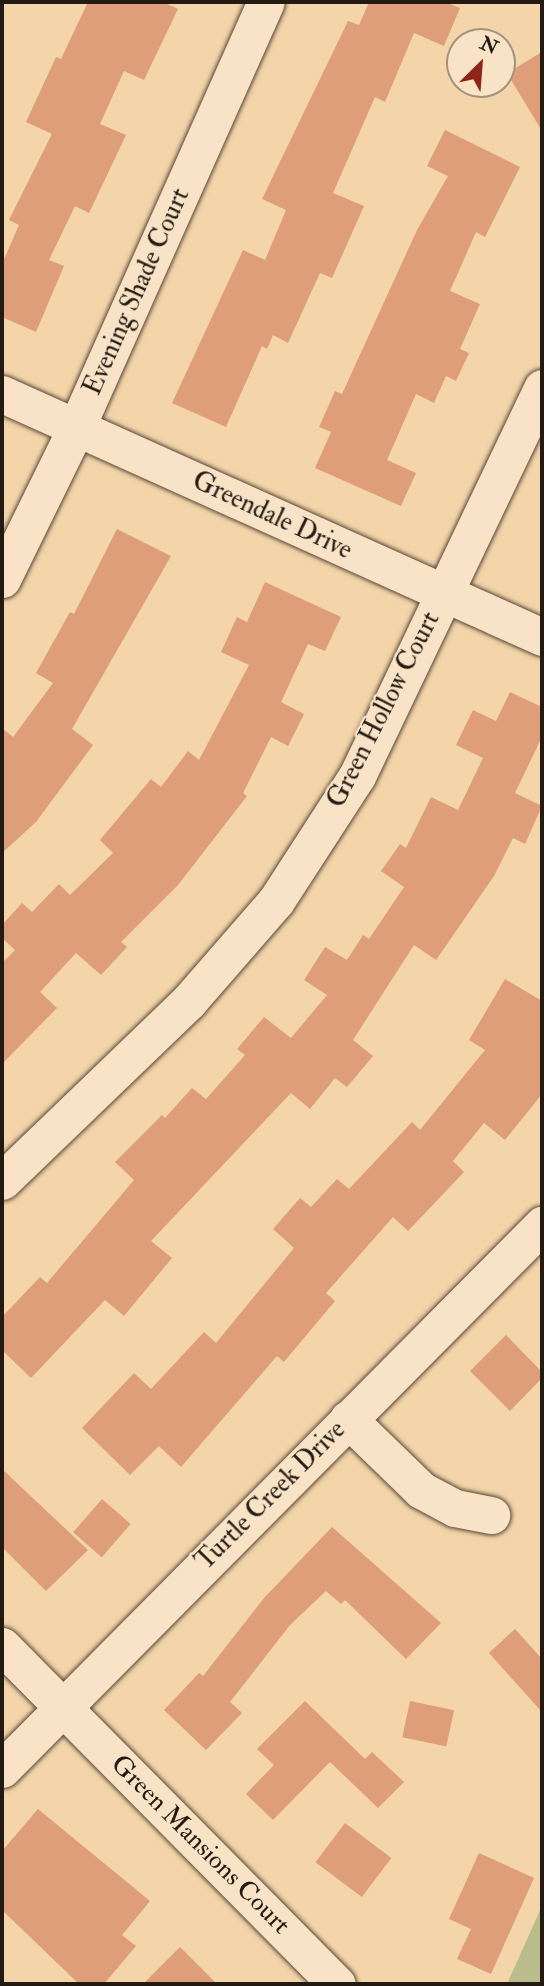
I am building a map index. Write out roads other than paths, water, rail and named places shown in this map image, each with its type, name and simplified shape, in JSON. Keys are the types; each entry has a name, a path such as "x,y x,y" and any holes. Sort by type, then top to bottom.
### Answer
{"street":[{"name":"Evening Shade Court","path":"2,579 77,426 266,2"},
{"name":"Green Hollow Court","path":"2,1181 189,1001 276,901 357,776 542,388"},
{"name":"Greendale Drive","path":"2,394 542,637"},
{"name":"Turtle Creek Drive","path":"2,1769 542,1225"},
{"path":"348,1419 421,1490 455,1508 491,1515"},
{"name":"Green Mansions Court","path":"2,1646 337,1984"}]}
